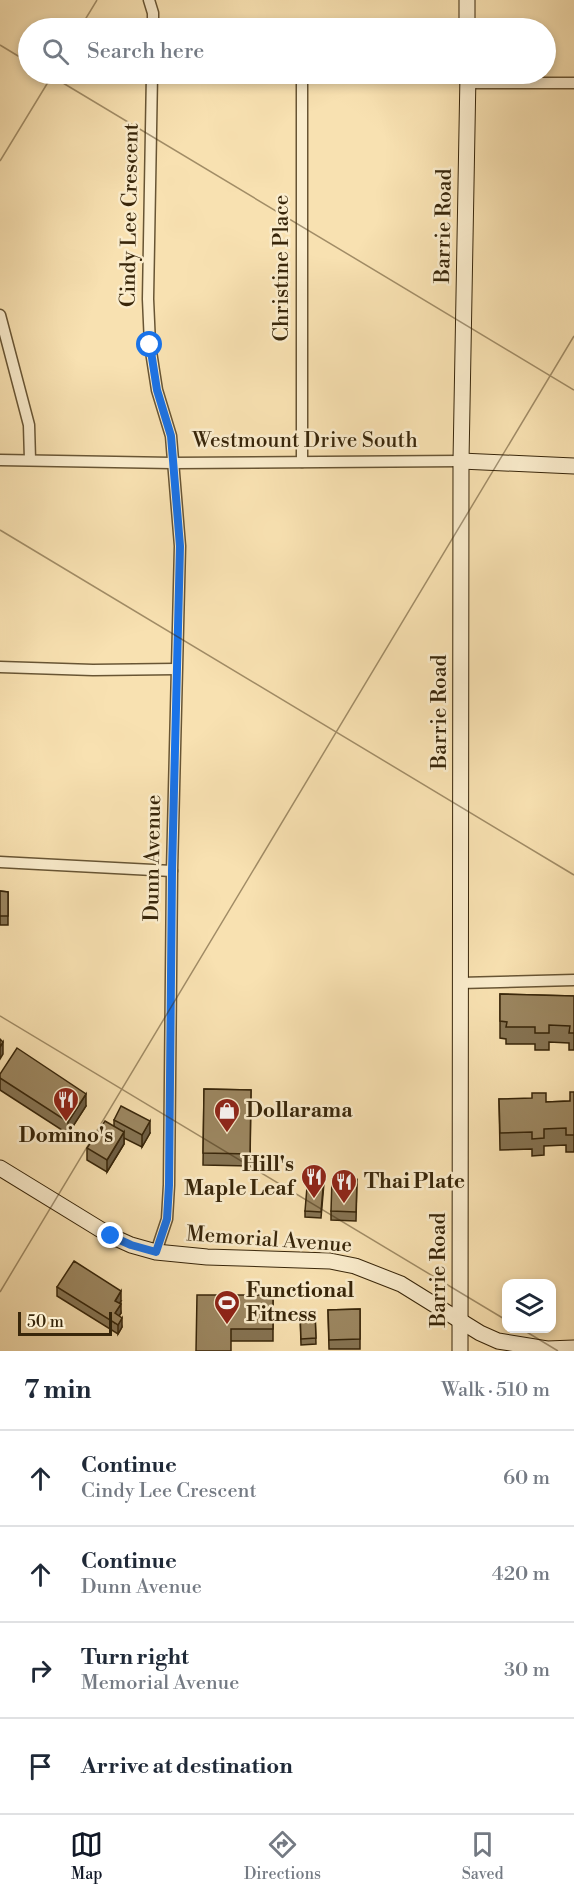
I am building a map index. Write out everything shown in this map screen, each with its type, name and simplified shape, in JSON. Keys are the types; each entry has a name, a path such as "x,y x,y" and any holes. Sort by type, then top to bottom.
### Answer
{"street":[{"path":"149,0 153,18"},
{"path":"467,0 467,18"},
{"path":"556,82 574,83"},
{"name":"Cindy Lee Crescent","path":"152,84 148,299 150,345 157,390 171,436 172,463"},
{"name":"Christine Place","path":"302,84 302,462"},
{"name":"Barrie Road","path":"460,1351 461,461 468,84"},
{"path":"0,315 28,425 30,460"},
{"name":"Westmount Drive South","path":"0,460 172,463 461,461 574,466"},
{"name":"Dunn Avenue","path":"156,1252 167,1219 169,1185 172,871 180,546 172,463"},
{"path":"0,666 93,670 176,669"},
{"path":"0,862 172,871"},
{"path":"460,983 574,980"},
{"name":"Memorial Avenue","path":"0,1168 111,1236 131,1245 156,1252 207,1257 330,1261 355,1266 401,1284 498,1341 547,1348 574,1348"}],"building":[{"path":"0,891 8,892 8,916 0,916"},
{"path":"500,994 574,996 574,1033 569,1033 570,1026 549,1025 549,1033 535,1033 535,1027 506,1027 507,1022 500,1021"},
{"path":"17,1048 86,1094 68,1122 0,1078 0,1074"},
{"name":"Dollarama","path":"204,1089 251,1090 250,1154 203,1153"},
{"path":"570,1092 574,1092 574,1135 566,1135 566,1128 544,1129 544,1138 532,1139 532,1132 500,1133 499,1099 532,1098 532,1093 546,1093 546,1102 570,1101"},
{"path":"121,1106 150,1121 142,1135 114,1120"},
{"path":"105,1121 124,1132 107,1160 87,1148"},
{"name":"Hill's Maple Leaf","path":"308,1175 324,1176 321,1212 305,1211"},
{"name":"Thai Plate","path":"332,1179 357,1180 356,1212 331,1211"},
{"path":"74,1261 121,1291 115,1301 121,1304 115,1313 122,1318 118,1325 57,1287"},
{"path":"197,1295 273,1295 273,1329 231,1329 231,1351 196,1351"},
{"path":"360,1309 360,1339 329,1340 328,1310"},
{"path":"300,1312 315,1312 316,1338 301,1339"}],"place":[{"name":"Domino's","path":"66,1123"},
{"name":"Dollarama","path":"227,1134"},
{"name":"Hill's Maple Leaf","path":"314,1200"},
{"name":"Thai Plate","path":"344,1205"},
{"name":"Functional Fitness","path":"227,1326"}],"route":[{"path":"111,1236 156,1252 167,1219 169,1185 172,871 180,546 171,436 157,390 150,345"}]}
